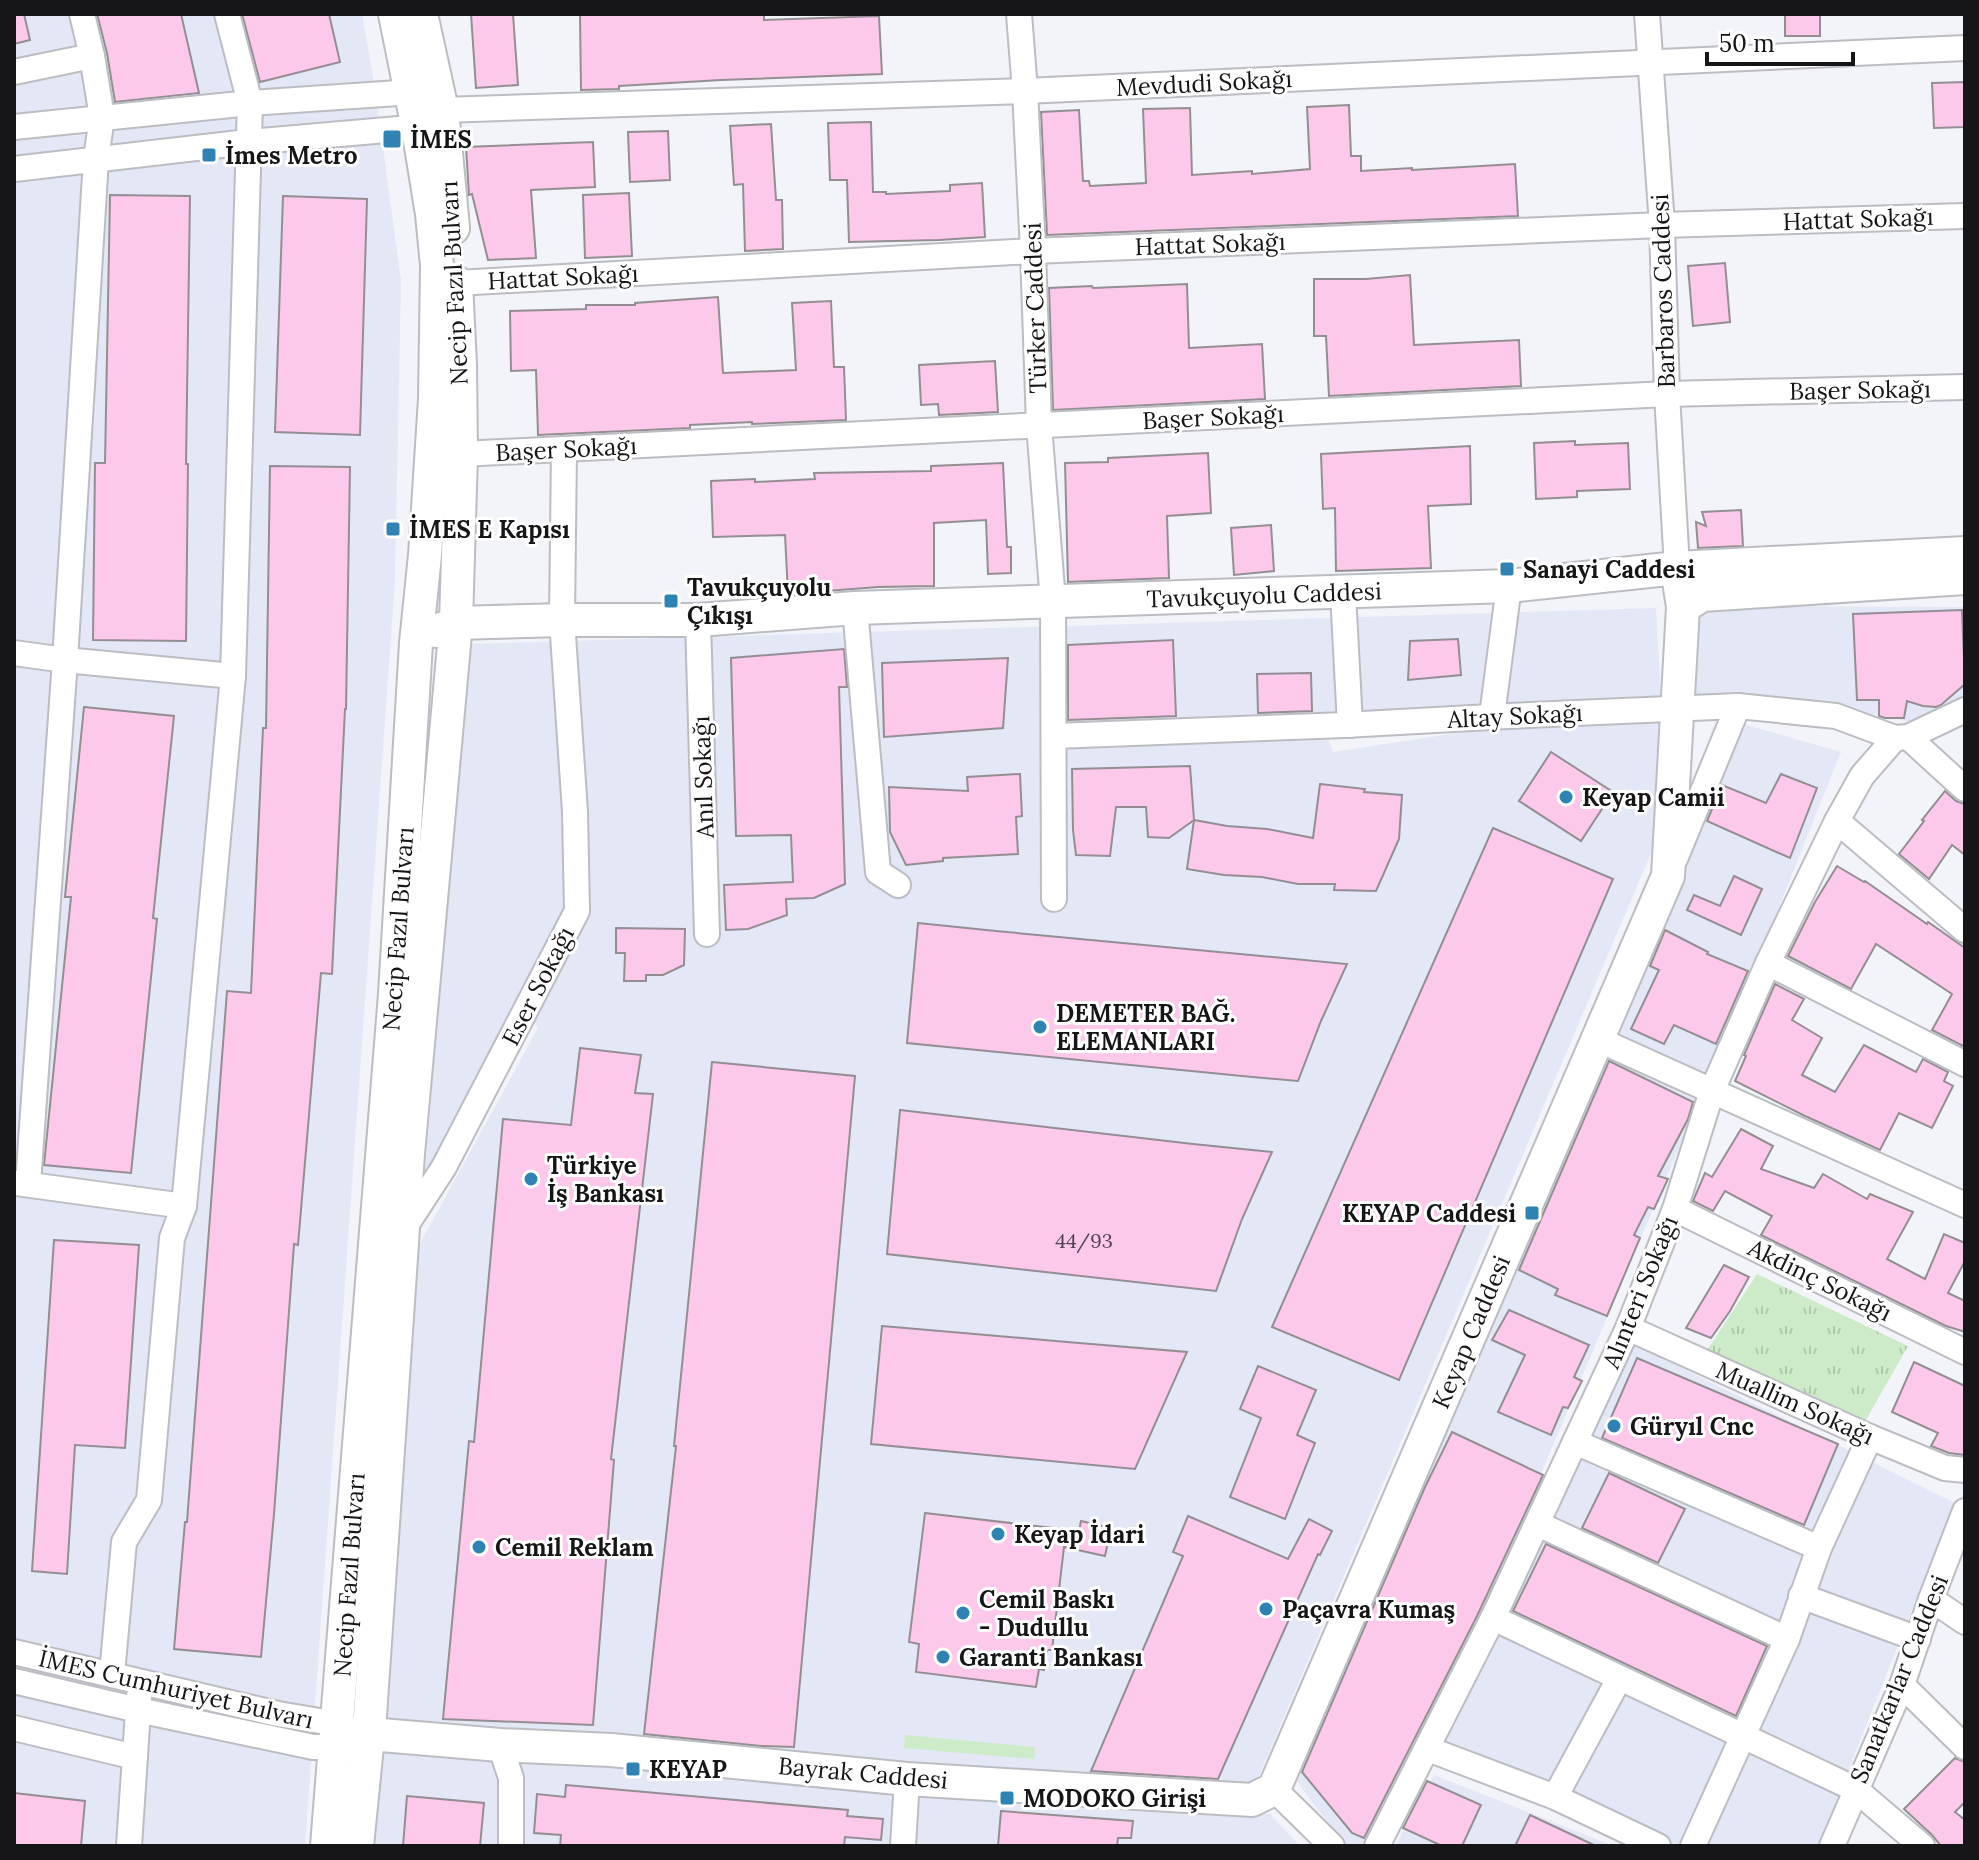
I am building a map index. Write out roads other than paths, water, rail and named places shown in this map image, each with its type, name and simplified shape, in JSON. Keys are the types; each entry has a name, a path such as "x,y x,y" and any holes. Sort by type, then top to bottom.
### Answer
{"main road":[{"name":"Necip Fazıl Bulvarı","path":"357,1846 369,1734 408,1154 456,623 461,454 452,212 431,109 395,14"},
{"name":"Necip Fazıl Bulvarı","path":"327,1846 395,994 416,643 434,415 437,265 432,214 431,109 421,14"},
{"name":"Tavukçuyolu Caddesi","path":"456,623 698,620 855,608 1509,586 1677,568 1965,553"},
{"name":"Keyap Caddesi","path":"1274,1789 1668,876 1683,607 1677,568"},
{"path":"1683,607 1702,595 1965,578"},
{"path":"416,643 456,623"},
{"path":"336,1736 369,1734"},
{"name":"Bayrak Caddesi","path":"369,1734 611,1750 907,1779 1252,1800 1274,1789"}],"street":[{"path":"82,14 102,117 96,159 65,660 21,1183 184,1206"},
{"path":"112,1674 124,1542 149,1500 172,1238 184,1206 233,676 250,103 227,14"},
{"name":"Türker Caddesi","path":"1019,14 1033,251 1039,425 1053,602 1054,899"},
{"name":"Barbaros Caddesi","path":"1647,14 1662,225 1677,568"},
{"name":"Mevdudi Sokağı","path":"431,109 1025,91 1965,48"},
{"path":"14,72 92,56"},
{"path":"14,127 250,103 431,109"},
{"path":"14,169 248,142 431,109"},
{"name":"Hattat Sokağı","path":"456,283 1033,251 1965,216"},
{"name":"Başer Sokağı","path":"461,454 1667,394 1965,387"},
{"name":"Eser Sokağı","path":"403,1231 444,1167 577,911 575,812 562,620 564,449"},
{"path":"1492,716 1509,586"},
{"path":"1343,593 1350,725"},
{"path":"855,608 878,872 898,885"},
{"name":"Anıl Sokağı","path":"698,620 707,934"},
{"path":"14,653 233,676"},
{"name":"Altay Sokağı","path":"1054,736 1738,706 1836,716 1901,737"},
{"name":"Keyap Caddesi","path":"1668,876 1738,706"},
{"path":"1965,710 1901,737 1965,789"},
{"name":"Alınteri Sokağı","path":"1377,1846 1493,1618 1628,1328 1675,1209 1712,1091 1768,963 1862,776 1901,737"},
{"path":"1837,821 1965,930"},
{"path":"1768,963 1965,1064"},
{"path":"1597,1039 1965,1205"},
{"name":"Akdinç Sokağı","path":"1675,1209 1965,1352"},
{"name":"Muallim Sokağı","path":"1628,1328 1870,1437 1945,1468 1965,1470"},
{"path":"1693,1846 1787,1639 1819,1548 1870,1437"},
{"path":"1575,1442 1819,1548"},
{"name":"Sanatkarlar Caddesi","path":"1832,1846 1902,1685 1965,1511"},
{"path":"1538,1524 1787,1639"},
{"path":"1801,1596 1918,1639"},
{"path":"1931,1599 1965,1622"},
{"path":"1493,1618 1855,1789 1922,1846"},
{"name":"İMES Cumhuriyet Bulvarı","path":"14,1652 278,1714 336,1736"},
{"path":"1555,1797 1619,1679"},
{"name":"İMES Cumhuriyet Bulvarı","path":"14,1681 313,1747 336,1736"},
{"path":"129,1846 140,1681"},
{"path":"1902,1685 1965,1747"},
{"path":"14,1728 135,1757"},
{"path":"500,1745 511,1778 511,1846"},
{"path":"1428,1749 1555,1797 1658,1846"},
{"path":"903,1846 907,1779"},
{"path":"1274,1789 1332,1846"}],"place":[{"name":"İMES","path":"392,139"},
{"name":"İmes Metro","path":"209,155"},
{"name":"İMES E Kapısı","path":"393,529"},
{"name":"Sanayi Caddesi","path":"1507,569"},
{"name":"Tavukçuyolu Çıkışı","path":"671,601"},
{"name":"Keyap Camii","path":"1566,797"},
{"name":"DEMETER BAĞ. ELEMANLARI","path":"1040,1027"},
{"name":"Türkiye İş Bankası","path":"531,1179"},
{"name":"KEYAP Caddesi","path":"1532,1213"},
{"name":"Güryıl Cnc","path":"1614,1426"},
{"name":"Keyap İdari","path":"998,1534"},
{"name":"Cemil Reklam","path":"479,1547"},
{"name":"Paçavra Kumaş","path":"1266,1609"},
{"name":"Cemil Baskı - Dudullu","path":"963,1613"},
{"name":"Garanti Bankası","path":"943,1657"},
{"name":"KEYAP","path":"633,1769"},
{"name":"MODOKO Girişi","path":"1007,1798"}]}
